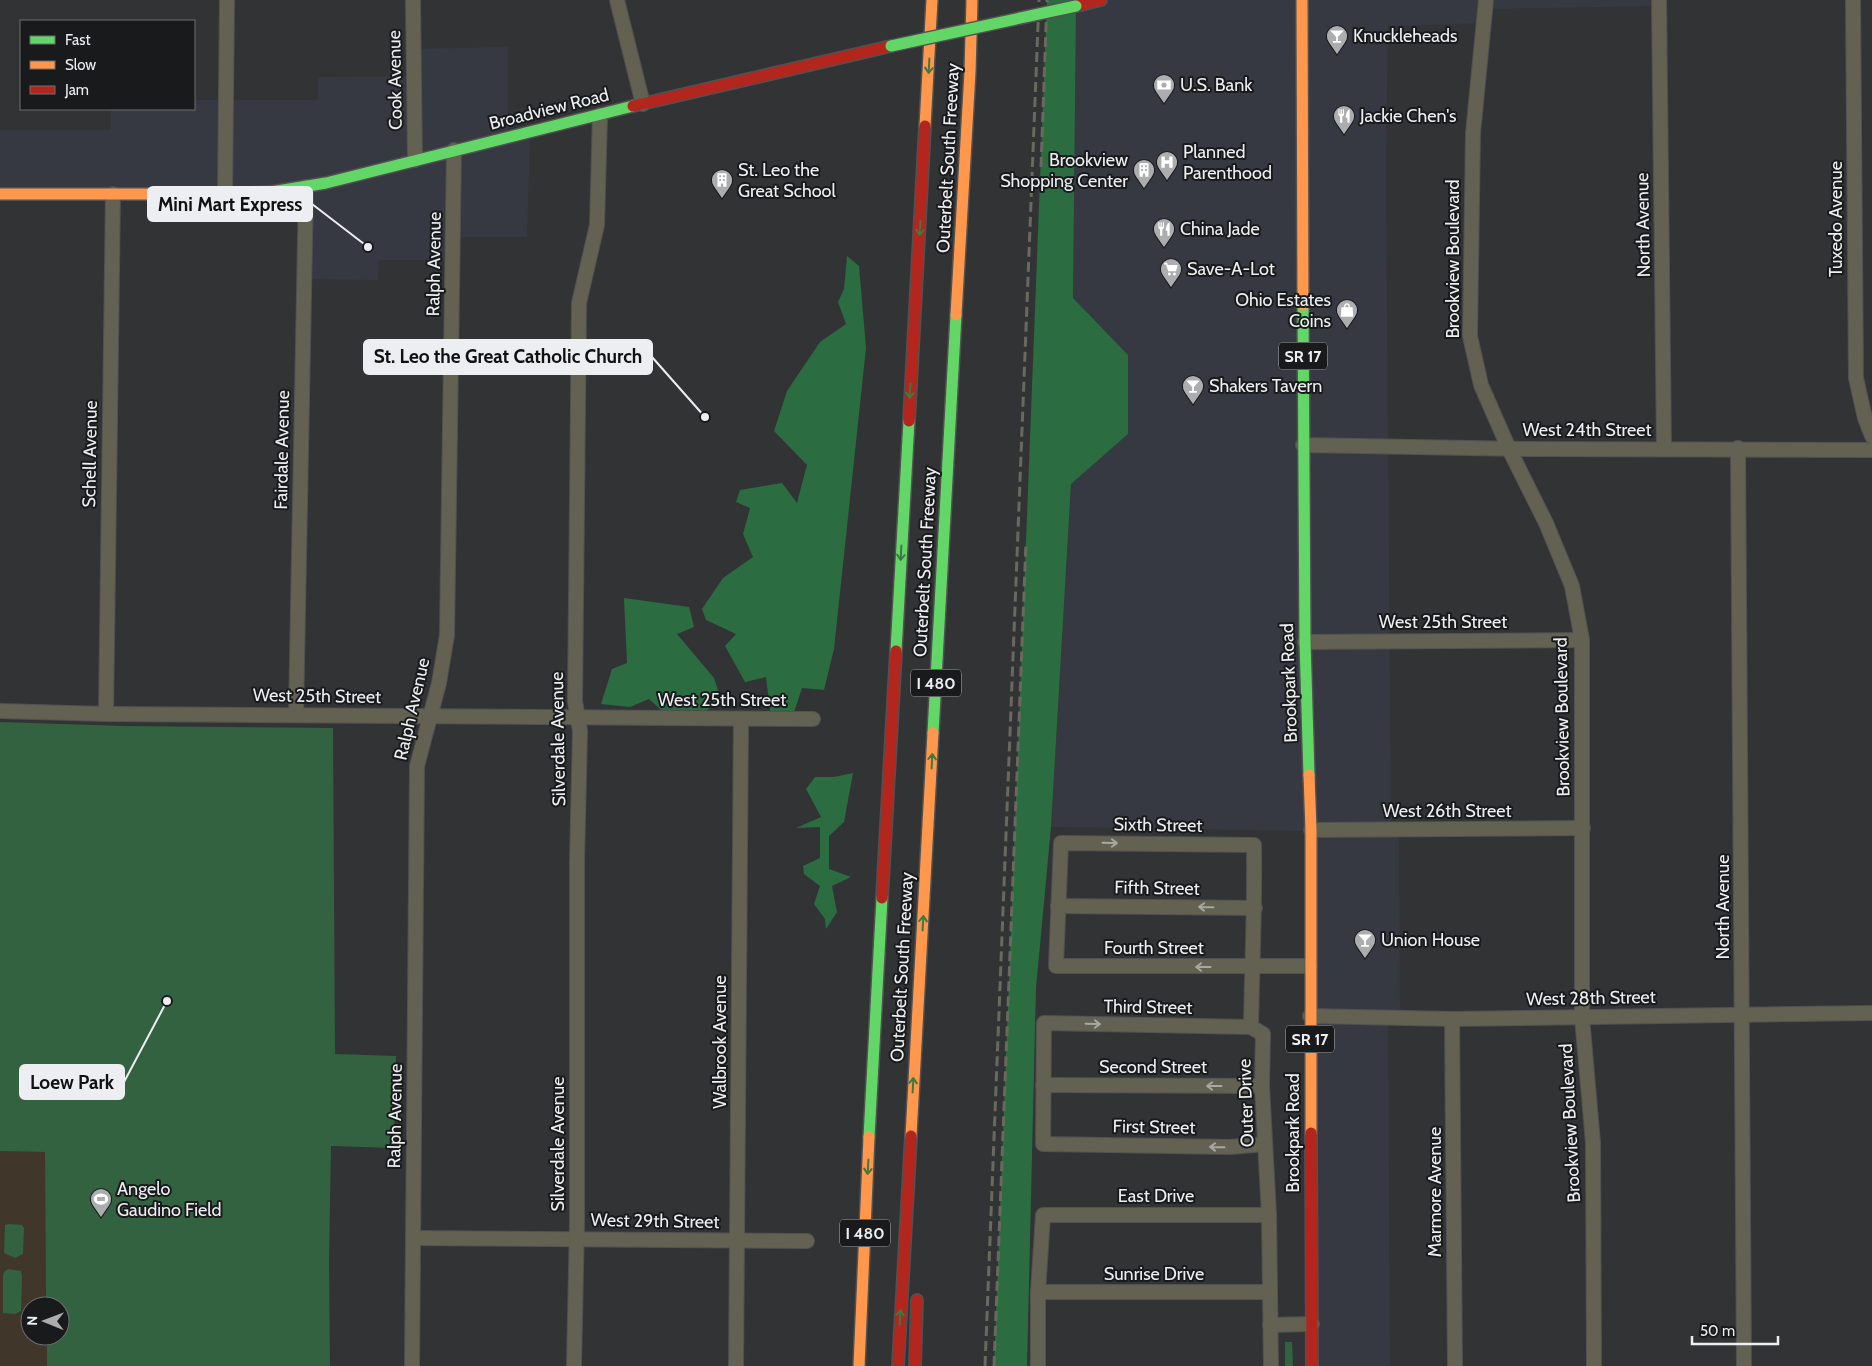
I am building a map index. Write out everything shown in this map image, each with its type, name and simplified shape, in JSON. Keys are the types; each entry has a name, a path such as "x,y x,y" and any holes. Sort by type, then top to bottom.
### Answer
{"main road":[{"name":"Outerbelt South Freeway","path":"858,1366 932,0"},
{"name":"Outerbelt South Freeway","path":"898,1366 970,82 972,0"},
{"name":"Broadview Road","path":"0,194 225,194 256,193 306,187 643,104 1100,0"},
{"name":"Brookpark Road","path":"1302,0 1305,642 1311,830 1312,1366"},
{"path":"856,1163 871,1101"},
{"path":"911,1112 918,1211"},
{"path":"915,1366 917,1287"}],"street":[{"path":"225,194 227,0"},
{"name":"Cook Avenue","path":"413,0 415,160"},
{"path":"617,0 643,104"},
{"name":"Brookview Boulevard","path":"1486,0 1472,133 1470,336 1480,385 1508,449 1546,523 1572,586 1582,640 1582,1016 1594,1143 1594,1366"},
{"name":"North Avenue","path":"1659,0 1664,449"},
{"name":"Tuxedo Avenue","path":"1853,0 1856,378 1865,418 1872,436"},
{"name":"Silverdale Avenue","path":"574,1366 577,861 580,731 575,701 579,303 597,225 600,115"},
{"name":"Ralph Avenue","path":"412,1366 417,766 439,683 447,634 454,150"},
{"name":"Fairdale Avenue","path":"296,714 306,187"},
{"name":"Schell Avenue","path":"106,714 112,194"},
{"name":"West 24th Street","path":"1303,445 1508,449 1738,448 1872,450"},
{"name":"North Avenue","path":"1738,448 1744,1366"},
{"name":"West 25th Street","path":"1305,642 1582,640"},
{"name":"West 25th Street","path":"0,711 106,714 813,719"},
{"name":"Walbrook Avenue","path":"736,1366 741,719"},
{"name":"West 26th Street","path":"1311,830 1583,828"},
{"name":"Sixth Street","path":"1058,906 1062,843 1254,845 1254,908"},
{"name":"Fourth Street","path":"1058,906 1056,966 1310,966"},
{"name":"Fifth Street","path":"1058,906 1254,908"},
{"path":"1251,1027 1254,908"},
{"name":"West 28th Street","path":"1310,1016 1452,1019 1872,1013"},
{"name":"Marmore Avenue","path":"1452,1019 1455,1366"},
{"name":"Third Street","path":"1043,1085 1044,1023 1251,1027"},
{"name":"Outer Drive","path":"1251,1027 1263,1034 1262,1086 1269,1215 1271,1366"},
{"name":"Second Street","path":"1043,1085 1262,1086"},
{"name":"First Street","path":"1043,1085 1043,1144 1230,1147 1266,1144"},
{"name":"East Drive","path":"1038,1292 1043,1215 1269,1215"},
{"name":"West 29th Street","path":"413,1238 807,1241"},
{"path":"1038,1292 1038,1366"},
{"name":"Sunrise Drive","path":"1038,1292 1269,1292"},
{"path":"1270,1325 1312,1324"}],"shaded area":[{"path":"1092,0 1659,0 1659,6 1486,9 1484,23 1388,26 1386,170 1391,829 1399,830 1400,1018 1388,1018 1390,1366 1312,1366 1311,831 1051,827 1071,484 1128,434 1128,355 1073,298 1076,6"},
{"path":"508,47 508,137 530,132 527,237 453,237 452,260 379,260 378,280 304,279 306,187 0,194 0,130 111,130 111,110 195,110 195,100 318,100 318,77 414,76 413,49"},
{"path":"0,1151 45,1152 46,1296 20,1296 20,1346 47,1346 47,1366 0,1366"}],"green space":[{"path":"1047,0 1092,0 1076,6 1073,298 1128,355 1128,434 1071,484 1051,827 1036,988 1027,1366 994,1366"},
{"path":"847,256 859,266 866,348 834,649 824,690 802,688 794,712 770,711 766,677 745,682 725,646 736,634 706,620 702,609 723,578 753,557 743,534 750,508 736,502 740,490 782,483 797,503 807,465 774,431 787,391 820,342 846,324 838,302 844,289"},
{"path":"624,598 689,607 694,627 677,634 714,678 721,700 706,711 661,710 649,699 630,707 601,704 612,669 627,663"},
{"path":"0,722 124,726 333,728 335,1054 396,1056 394,1148 331,1146 330,1366 47,1366 47,1346 70,1346 70,1296 46,1296 45,1152 0,1151"},
{"path":"853,773 844,822 829,836 829,869 851,877 832,886 837,912 826,929 825,919 814,904 820,886 804,874 803,866 820,858 820,827 796,828 821,817 806,789 815,777 834,777"},
{"path":"5,1225 22,1225 24,1228 23,1254 15,1258 4,1253"},
{"path":"8,1269 21,1271 20,1312 15,1314 3,1313 4,1272"},
{"path":"1285,1342 1292,1342 1293,1366 1285,1366"}],"railway":[{"path":"985,1366 1039,0"},
{"path":"1041,167 1047,0"},
{"path":"994,1366 1026,542"}],"traffic: fast":[{"path":"891,46 1076,6"},
{"path":"271,192 326,183 633,106"},
{"path":"1303,305 1305,642 1309,775"},
{"path":"933,733 956,315"},
{"path":"896,651 909,421"},
{"path":"869,1137 882,898"}],"traffic: slow":[{"path":"925,126 932,0"},
{"path":"956,315 970,72 972,0"},
{"path":"1302,0 1303,305"},
{"path":"0,194 225,194 271,192"},
{"path":"911,1136 933,733"},
{"path":"1309,775 1311,830 1311,1133"},
{"path":"859,1366 869,1137"}],"traffic: jam":[{"path":"1076,6 1101,0"},
{"path":"633,106 891,46"},
{"path":"909,421 925,126"},
{"path":"882,898 896,651"},
{"path":"1311,1133 1312,1366"},
{"path":"898,1366 911,1136"},
{"path":"915,1366 917,1300"}],"place":[{"name":"Knuckleheads","path":"1337,55"},
{"name":"U.S. Bank","path":"1164,104"},
{"name":"Jackie Chen's","path":"1344,135"},
{"name":"Planned Parenthood","path":"1167,181"},
{"name":"Brookview Shopping Center","path":"1144,189"},
{"name":"St. Leo the Great School","path":"722,199"},
{"name":"Mini Mart Express","path":"368,247"},
{"name":"China Jade","path":"1164,248"},
{"name":"Save-A-Lot","path":"1171,288"},
{"name":"Ohio Estates Coins","path":"1347,329"},
{"name":"Shakers Tavern","path":"1193,405"},
{"name":"St. Leo the Great Catholic Church","path":"705,417"},
{"name":"Union House","path":"1365,959"},
{"name":"Loew Park","path":"167,1001"},
{"name":"Angelo Gaudino Field","path":"101,1218"}]}
